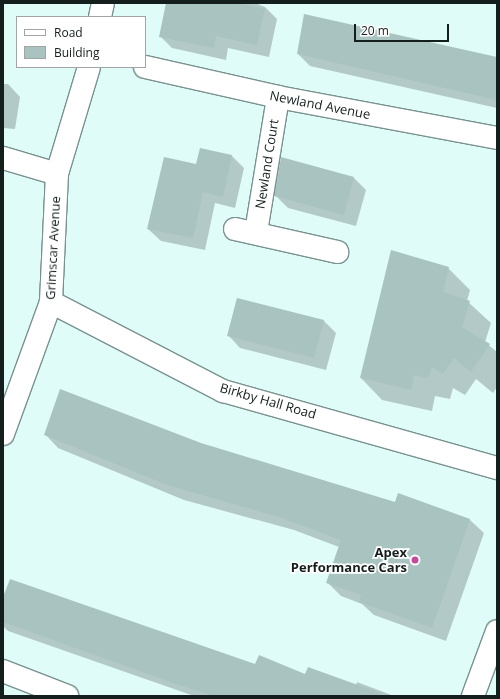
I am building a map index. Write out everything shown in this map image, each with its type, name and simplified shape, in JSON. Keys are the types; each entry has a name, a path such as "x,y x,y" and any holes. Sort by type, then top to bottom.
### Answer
{"street":[{"path":"100,16 103,3"},
{"name":"Newland Avenue","path":"146,67 278,97 497,138"},
{"name":"Grimscar Avenue","path":"3,434 52,302 57,174 89,68"},
{"name":"Newland Court","path":"278,97 245,230 337,252"},
{"path":"3,158 57,174"},
{"name":"Birkby Hall Road","path":"52,302 223,391 497,468"},
{"path":"473,696 497,631"},
{"path":"3,671 67,696"}],"building":[{"path":"166,3 239,3 265,9 257,45 216,36 214,48 159,37"},
{"path":"304,14 497,57 497,100 297,54"},
{"path":"200,148 232,155 223,197 203,192 193,238 147,229 164,157 196,164"},
{"path":"281,157 354,177 344,215 274,196"},
{"path":"391,250 449,267 443,292 470,301 462,327 490,344 471,372 454,358 443,374 432,367 428,378 414,375 411,390 360,378"},
{"path":"237,298 324,320 314,358 227,336"},
{"path":"60,389 201,443 395,502 398,493 470,519 432,628 359,602 361,595 326,583 341,540 279,517 170,486 44,435"},
{"path":"10,579 255,664 259,655 305,674 308,667 380,693 379,696 214,696 173,683 3,622 3,597"}],"place":[{"name":"Apex Performance Cars","path":"415,560"}]}
